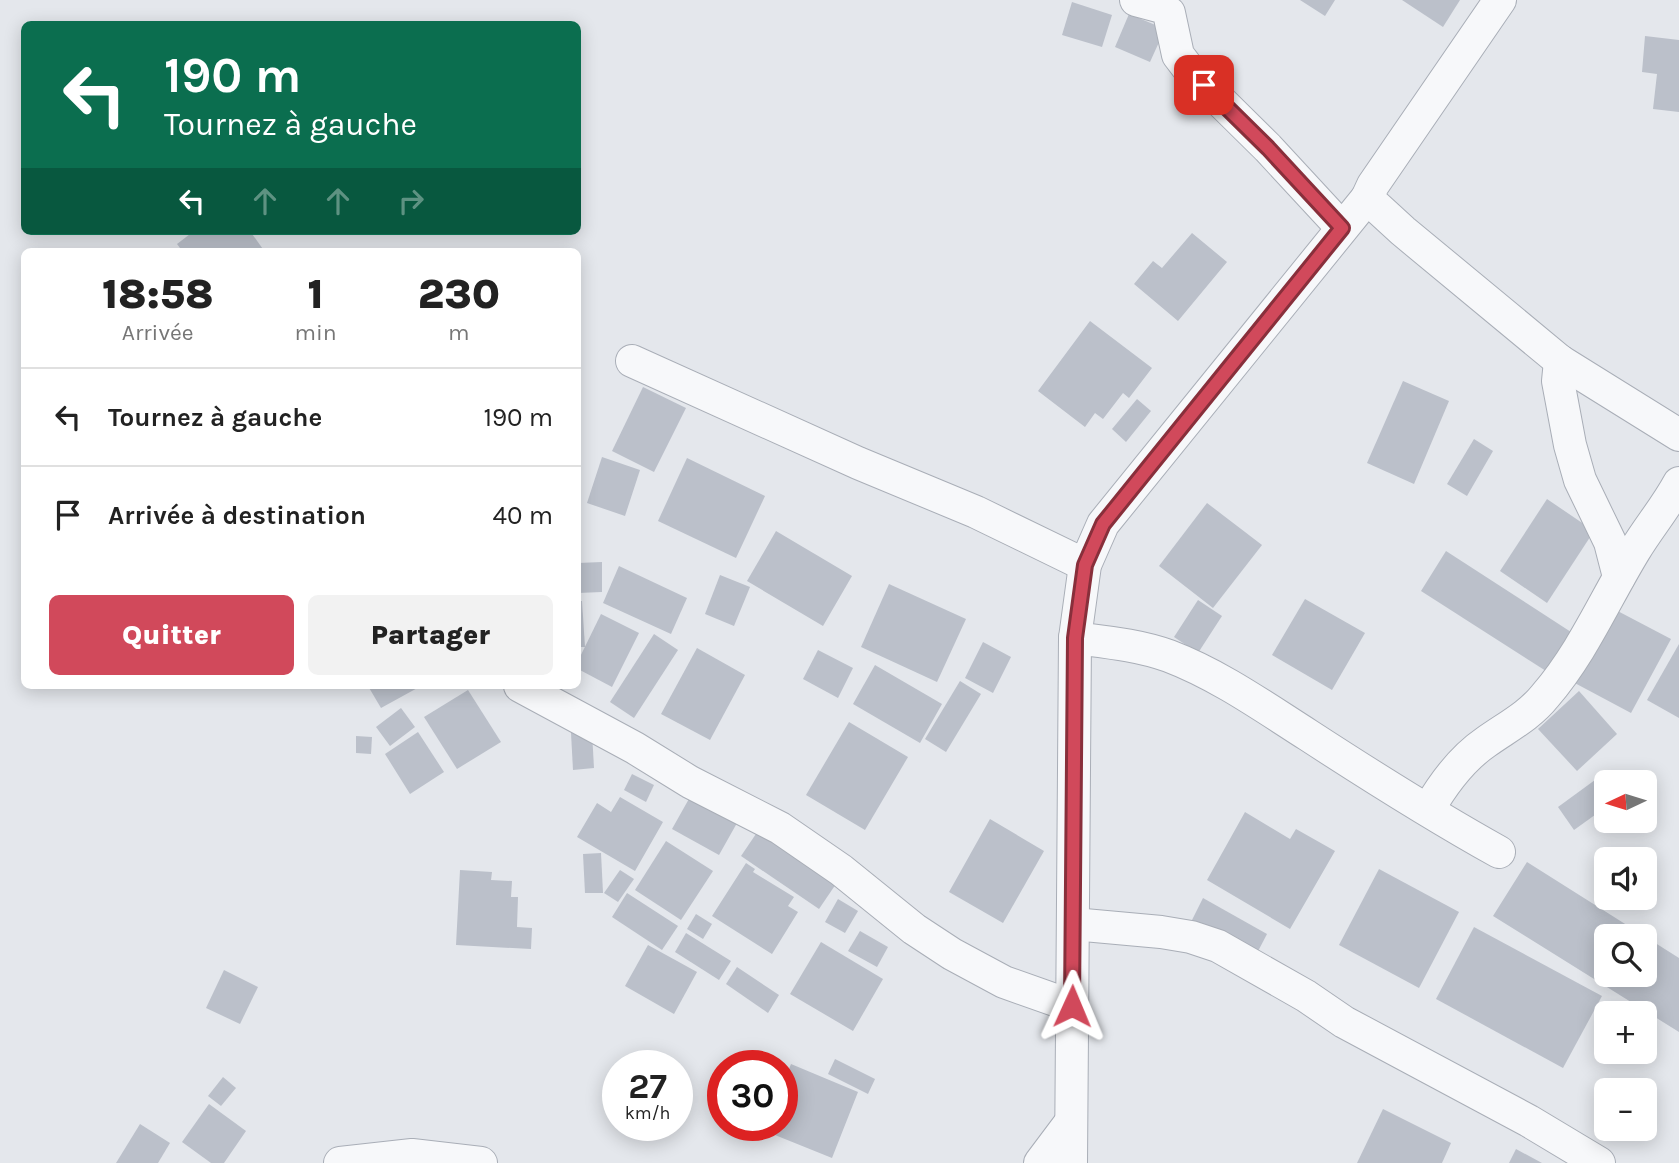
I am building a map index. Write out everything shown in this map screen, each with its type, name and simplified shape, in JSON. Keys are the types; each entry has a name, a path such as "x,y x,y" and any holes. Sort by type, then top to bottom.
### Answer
{"street":[{"path":"1136,0 1163,7 1169,13 1178,55 1191,72 1268,148 1342,228"},
{"path":"1071,1163 1075,638 1085,565 1103,524 1367,198 1380,174 1500,0"},
{"path":"1367,198 1560,360 1679,435"},
{"path":"1560,360 1558,381 1570,445 1580,480 1610,542 1619,577"},
{"path":"632,361 859,463 976,512 1085,565"},
{"path":"1428,810 1441,787 1460,765 1484,743 1521,720 1544,698 1568,668 1619,577 1679,483"},
{"path":"1075,638 1113,642 1168,656 1205,673 1499,852"},
{"path":"526,689 690,782 780,828 841,870 914,929 961,960 1004,982 1072,1006"},
{"path":"1073,924 1171,933 1218,946 1306,996 1344,1022 1529,1121 1599,1163"},
{"path":"1040,1163 1070,1122"},
{"path":"340,1163 412,1155 481,1163"}],"building":[{"path":"1300,0 1335,0 1325,16"},
{"path":"1402,0 1460,0 1443,27"},
{"path":"1072,2 1112,15 1102,47 1062,35"},
{"path":"1129,14 1165,29 1150,62 1115,47"},
{"path":"1645,36 1679,40 1679,112 1653,109 1657,74 1642,72"},
{"path":"1192,233 1227,262 1178,321 1134,284 1153,261 1162,268"},
{"path":"189,235 253,235 262,248 180,248 177,244"},
{"path":"1090,321 1152,368 1129,398 1123,393 1103,419 1095,413 1085,427 1038,391"},
{"path":"1403,381 1449,401 1414,484 1367,463"},
{"path":"643,387 686,408 654,472 612,451"},
{"path":"1137,399 1151,411 1126,442 1112,429"},
{"path":"1474,439 1493,451 1467,496 1447,484"},
{"path":"602,457 640,470 625,516 587,503"},
{"path":"687,458 765,496 736,558 658,521"},
{"path":"1547,499 1594,531 1547,603 1500,571"},
{"path":"1207,503 1262,545 1213,608 1159,566"},
{"path":"776,531 852,576 823,626 747,581"},
{"path":"1446,551 1571,632 1546,671 1421,591"},
{"path":"602,562 602,592 581,593 581,563"},
{"path":"619,566 687,598 671,634 603,603"},
{"path":"720,575 750,587 734,626 705,614"},
{"path":"889,584 966,619 937,682 861,647"},
{"path":"1305,599 1365,633 1332,690 1272,655"},
{"path":"1198,600 1222,616 1198,653 1174,637"},
{"path":"581,601 582,601 585,647 581,647"},
{"path":"1610,607 1671,639 1631,713 1571,681"},
{"path":"601,614 639,633 612,687 581,671 581,655"},
{"path":"654,634 678,650 634,718 610,702"},
{"path":"983,642 1011,657 993,693 965,678"},
{"path":"1679,644 1679,718 1647,700"},
{"path":"697,648 745,675 710,740 661,714"},
{"path":"818,650 853,668 838,698 803,679"},
{"path":"875,665 942,704 920,743 853,704"},
{"path":"960,681 981,694 946,752 925,739"},
{"path":"370,689 416,689 381,708"},
{"path":"468,690 501,742 457,769 424,717"},
{"path":"1579,691 1617,734 1577,771 1538,729"},
{"path":"401,708 415,727 390,746 376,727"},
{"path":"849,722 908,757 865,830 806,795"},
{"path":"418,732 444,772 410,794 385,754"},
{"path":"592,732 594,768 573,770 571,733"},
{"path":"356,736 372,737 371,754 356,753"},
{"path":"632,774 654,785 646,802 624,790"},
{"path":"1594,781 1594,816 1574,830 1558,807"},
{"path":"620,797 663,822 635,871 577,837 597,803 611,812"},
{"path":"690,797 737,823 719,855 672,829"},
{"path":"1245,812 1290,839 1296,829 1335,851 1290,929 1207,880"},
{"path":"990,819 1044,851 1003,923 949,892"},
{"path":"760,828 838,881 819,909 741,856"},
{"path":"666,841 713,871 681,920 635,890"},
{"path":"601,853 603,893 585,893 583,854"},
{"path":"1527,862 1594,904 1594,910 1603,910 1625,924 1594,924 1594,979 1493,916"},
{"path":"746,863 755,869 753,872 794,897 788,906 798,912 772,954 712,916"},
{"path":"1379,869 1459,912 1419,988 1339,945"},
{"path":"460,870 492,872 491,880 512,881 511,897 518,897 517,927 532,928 531,949 456,945"},
{"path":"620,870 634,879 618,902 604,893"},
{"path":"627,893 678,926 662,950 612,917"},
{"path":"1203,898 1267,934 1255,957 1191,922"},
{"path":"838,899 858,911 845,933 825,922"},
{"path":"696,914 712,924 703,939 687,929"},
{"path":"1474,927 1602,996 1599,1001 1594,1001 1594,1011 1563,1068 1436,999"},
{"path":"860,931 888,947 877,967 848,951"},
{"path":"686,933 731,961 719,980 675,952"},
{"path":"821,942 883,979 853,1031 790,994"},
{"path":"1657,944 1679,958 1679,1032 1657,1018 1657,1001 1629,1001 1607,987 1657,987"},
{"path":"648,945 697,972 674,1014 625,986"},
{"path":"737,967 779,995 768,1013 726,984"},
{"path":"224,970 258,987 240,1024 206,1008"},
{"path":"835,1059 875,1079 868,1094 828,1074"},
{"path":"798,1067 858,1092 832,1158 790,1141 798,1141"},
{"path":"223,1077 236,1088 221,1106 208,1096"},
{"path":"209,1104 246,1131 224,1163 211,1163 182,1142"},
{"path":"1383,1109 1451,1143 1442,1163 1357,1163"},
{"path":"140,1124 170,1143 158,1163 116,1163"},
{"path":"1516,1149 1542,1163 1509,1163"}],"route":[{"path":"1072,1006 1075,638 1085,565 1103,524 1342,228 1268,148 1204,85"}]}
